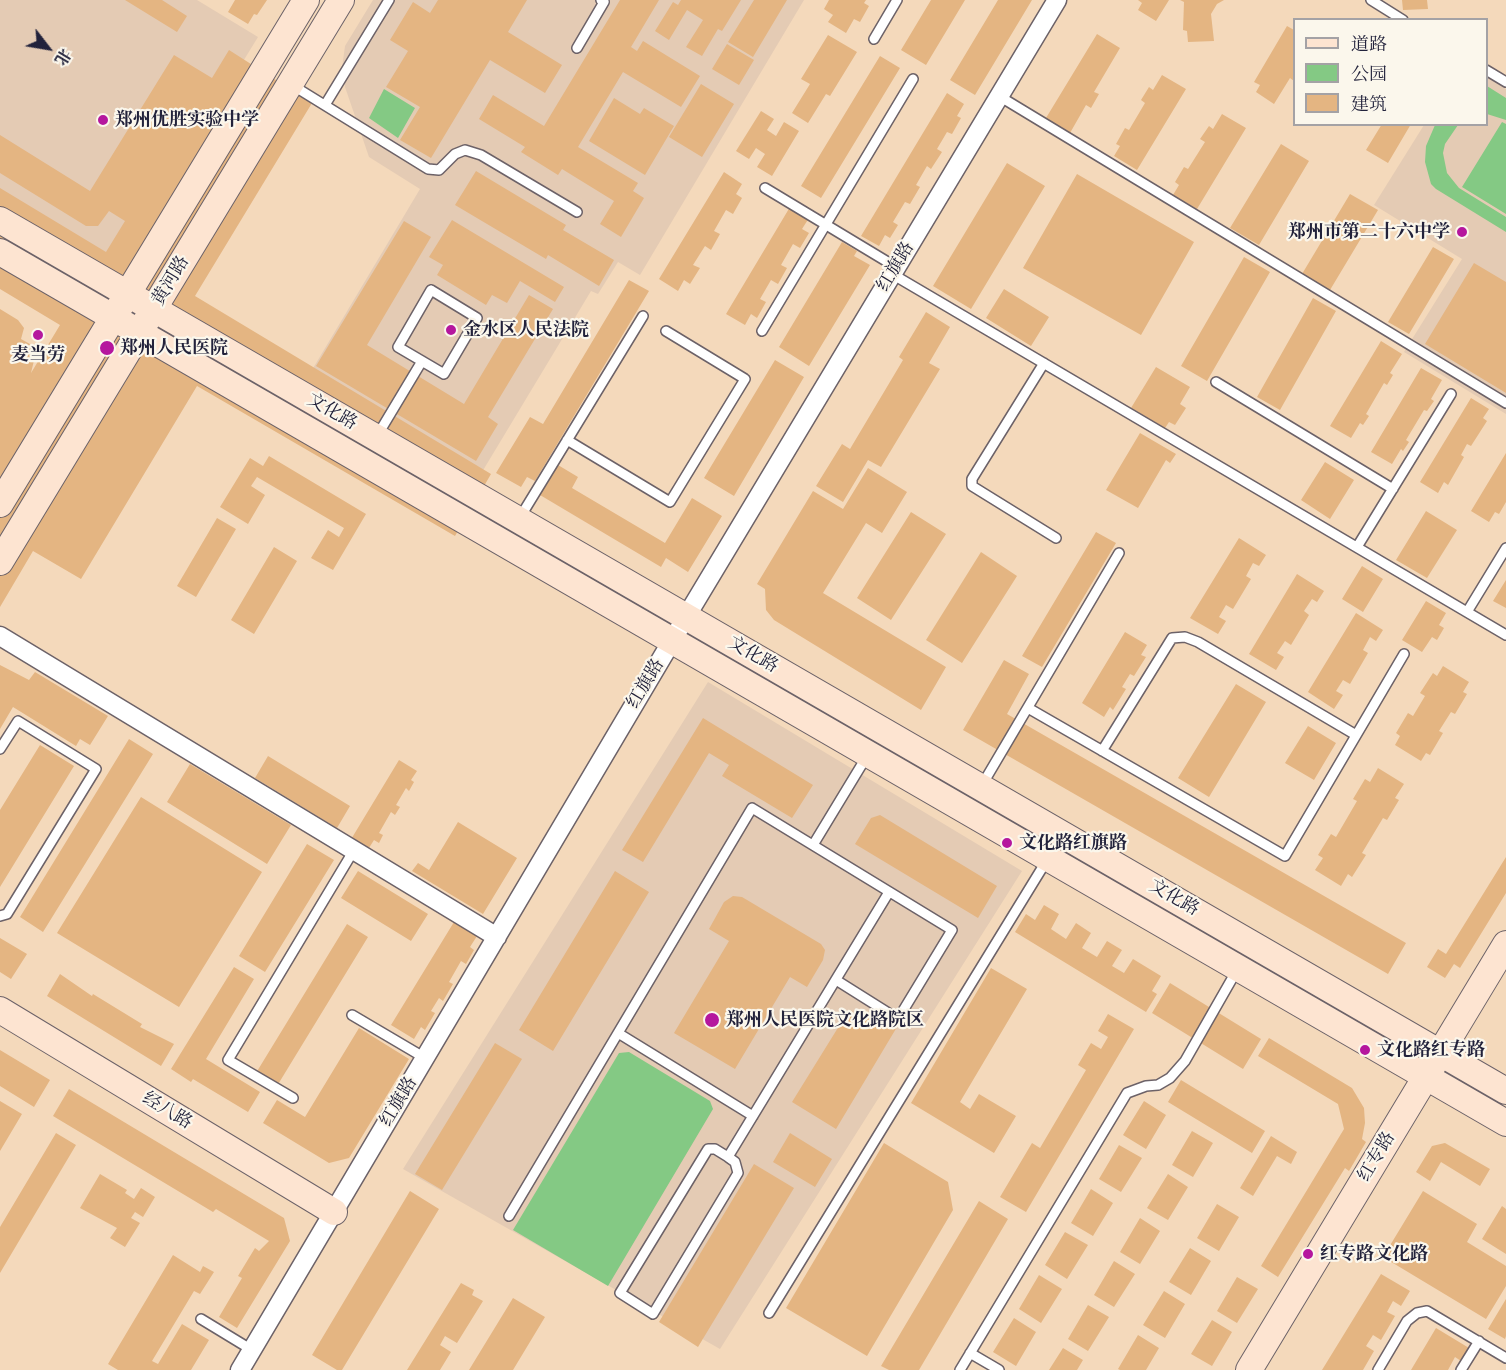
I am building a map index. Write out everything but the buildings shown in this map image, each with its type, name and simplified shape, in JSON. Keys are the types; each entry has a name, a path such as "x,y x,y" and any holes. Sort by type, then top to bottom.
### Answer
{"main road":[{"name":"黄河路","path":"0,504 306,0"},
{"name":"黄河路","path":"0,562 341,0"},
{"name":"文化路","path":"0,220 1506,1090"},
{"name":"文化路","path":"0,252 1506,1123"},
{"name":"红专路","path":"1249,1370 1506,944"},
{"name":"经八路","path":"0,1010 334,1212"}],"street":[{"name":"红旗路","path":"240,1370 686,616 1057,0"},
{"path":"0,636 497,937"}],"lane":[{"path":"325,105 389,0"},
{"path":"577,48 604,2 601,0"},
{"path":"873,39 897,0"},
{"path":"1371,0 1400,18"},
{"path":"1488,71 1506,82"},
{"path":"762,331 913,79"},
{"path":"290,84 428,169 438,170 454,154 465,150 481,154 577,213"},
{"path":"999,96 1506,403"},
{"path":"765,188 826,224 894,270 1044,363 1506,635"},
{"path":"432,290 477,318 444,374 422,361 398,346 432,290"},
{"path":"519,520 643,316"},
{"path":"567,440 670,502 745,378 666,331"},
{"path":"376,438 422,361"},
{"path":"1044,363 972,479 972,486 1056,538"},
{"path":"1216,382 1393,489"},
{"path":"1357,547 1451,394"},
{"path":"1467,612 1506,548"},
{"path":"981,787 1119,552"},
{"path":"1102,751 1172,638 1185,637 1198,642 1356,735"},
{"path":"1028,708 1285,856 1404,654"},
{"path":"0,750 18,721 96,769 7,914 0,916"},
{"path":"813,845 868,754"},
{"path":"509,1216 752,808 952,930 898,1019 836,980"},
{"path":"293,1098 228,1060 354,850"},
{"path":"769,1313 1048,858"},
{"path":"728,1157 889,892"},
{"path":"960,1370 1127,1093 1146,1086 1158,1085 1170,1078 1185,1061 1239,968"},
{"path":"352,1015 424,1058"},
{"path":"618,1033 753,1116"},
{"path":"708,1149 715,1149 728,1157 735,1162 738,1173 652,1314 620,1293 708,1149"},
{"path":"1378,1370 1407,1321 1417,1313 1427,1311 1506,1358"},
{"path":"201,1319 252,1350"},
{"path":"1461,1370 1479,1341"},
{"path":"970,1353 999,1370"}],"shaded area":[{"name":"郑州优胜实验中学","path":"0,0 197,0 258,37 113,273 0,203"},
{"path":"373,0 804,0 640,275 618,262 598,294 591,291 482,472 312,370 420,189 369,157 345,87 342,68 345,46"},
{"name":"郑州市第二十六中学","path":"1488,78 1506,89 1506,414 1404,352 1462,259 1374,205 1423,126 1488,126"},
{"name":"郑州人民医院文化路院区","path":"708,682 1022,871 720,1349 403,1169"}],"green space":[{"path":"1488,87 1506,98 1506,120 1488,114"},
{"path":"384,89 415,108 398,138 369,118"},
{"path":"1502,122 1506,124 1506,214 1462,187"},
{"path":"1435,126 1457,126 1445,144 1443,153 1447,173 1459,188 1506,217 1506,232 1431,184 1425,162 1426,146"},
{"path":"629,1052 710,1101 713,1109 608,1286 513,1230 619,1053"}],"place":[{"name":"郑州优胜实验中学","path":"103,120"},
{"name":"郑州市第二十六中学","path":"1462,232"},
{"name":"金水区人民法院","path":"451,330"},
{"name":"麦当劳","path":"38,335"},
{"name":"郑州人民医院","path":"107,348"},
{"name":"文化路红旗路","path":"1007,843"},
{"name":"郑州人民医院文化路院区","path":"712,1020"},
{"name":"文化路红专路","path":"1365,1050"},
{"name":"红专路文化路","path":"1308,1254"}]}
